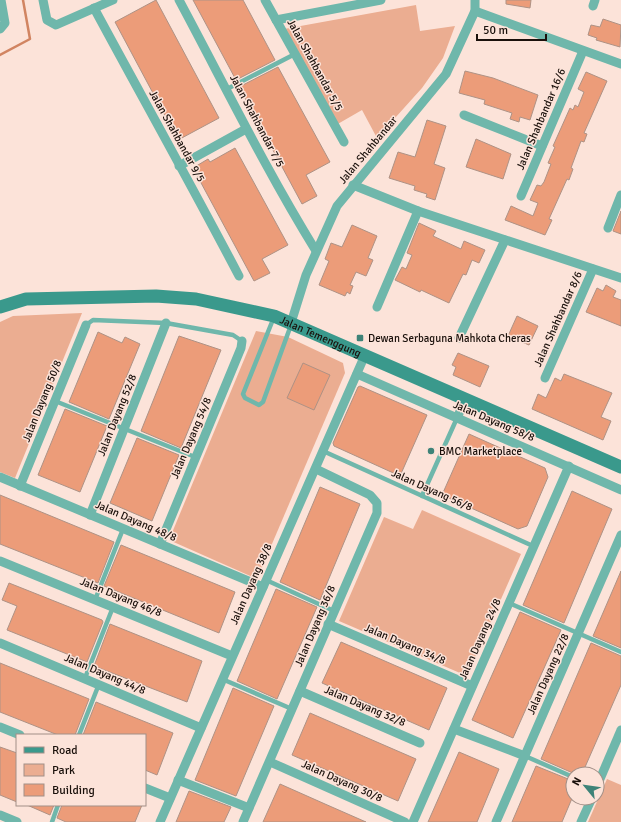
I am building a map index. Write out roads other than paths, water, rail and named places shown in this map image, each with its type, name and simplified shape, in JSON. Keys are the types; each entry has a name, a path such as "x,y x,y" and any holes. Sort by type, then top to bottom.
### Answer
{"street":[{"path":"0,29 5,23 1,0"},
{"path":"43,0 47,20 56,25 113,0"},
{"name":"Jalan Shahbandar 7/5","path":"179,0 227,89 246,129 316,251"},
{"name":"Jalan Shahbandar 5/5","path":"265,0 344,142"},
{"path":"276,20 361,2 381,0"},
{"name":"Jalan Shahbandar","path":"291,323 306,275 337,206 446,74 475,11 475,0"},
{"name":"Jalan Shahbandar 9/5","path":"94,8 179,166 205,210 239,276"},
{"path":"475,11 621,64"},
{"name":"Jalan Shahbandar 16/6","path":"521,196 584,51"},
{"path":"464,115 542,146"},
{"path":"179,166 246,129"},
{"path":"353,185 418,211 621,278"},
{"path":"608,228 621,195"},
{"path":"377,307 418,211"},
{"path":"459,338 505,240"},
{"name":"Jalan Shahbandar 8/6","path":"545,378 593,269"},
{"name":"Jalan Temenggung","path":"0,308 26,299 156,296 196,299 274,316 621,467"},
{"name":"Jalan Dayang 52/8","path":"90,515 166,323"},
{"name":"Jalan Dayang 50/8","path":"20,486 86,325"},
{"name":"Jalan Dayang 54/8","path":"160,544 241,348 242,341"},
{"name":"Jalan Dayang 38/8","path":"160,822 232,656 366,356"},
{"name":"Jalan Dayang 58/8","path":"357,374 621,490"},
{"path":"457,418 465,400"},
{"name":"Jalan Dayang 24/8","path":"413,822 569,466"},
{"name":"Jalan Dayang 36/8","path":"243,822 377,514 377,503 370,495 316,469"},
{"name":"Jalan Dayang 48/8","path":"0,477 160,544 264,584"},
{"name":"Jalan Dayang 22/8","path":"496,822 580,634 621,535"},
{"name":"Jalan Dayang 46/8","path":"0,561 232,656"},
{"name":"Jalan Dayang 34/8","path":"328,624 472,686"},
{"name":"Jalan Dayang 44/8","path":"0,642 201,728"},
{"name":"Jalan Dayang 32/8","path":"300,691 420,743"},
{"path":"0,727 18,734"},
{"path":"454,729 525,756"},
{"path":"605,770 618,744 621,730"},
{"name":"Jalan Dayang 30/8","path":"270,762 405,822"},
{"path":"178,780 249,808"},
{"path":"146,788 170,798"},
{"path":"581,822 588,806"},
{"path":"0,815 17,822"}],"lane":[{"path":"227,89 295,53"},
{"path":"274,316 243,394 245,398 259,405 263,402 291,323"},
{"path":"86,325 93,320 166,323 233,335 242,341"},
{"path":"55,401 195,457"},
{"path":"422,496 457,418"},
{"name":"Jalan Dayang 56/8","path":"323,451 533,546"},
{"path":"95,600 123,529"},
{"path":"264,584 334,611"},
{"path":"509,603 621,652"},
{"path":"85,678 113,607"},
{"path":"222,679 293,709"},
{"path":"79,734 99,684"},
{"path":"525,756 565,774"},
{"path":"52,822 58,806"}],"waterway":[{"path":"0,55 30,39 23,0"}],"place":[{"name":"Dewan Serbaguna Mahkota Cheras","path":"360,338"},
{"name":"BMC Marketplace","path":"431,451"}]}
